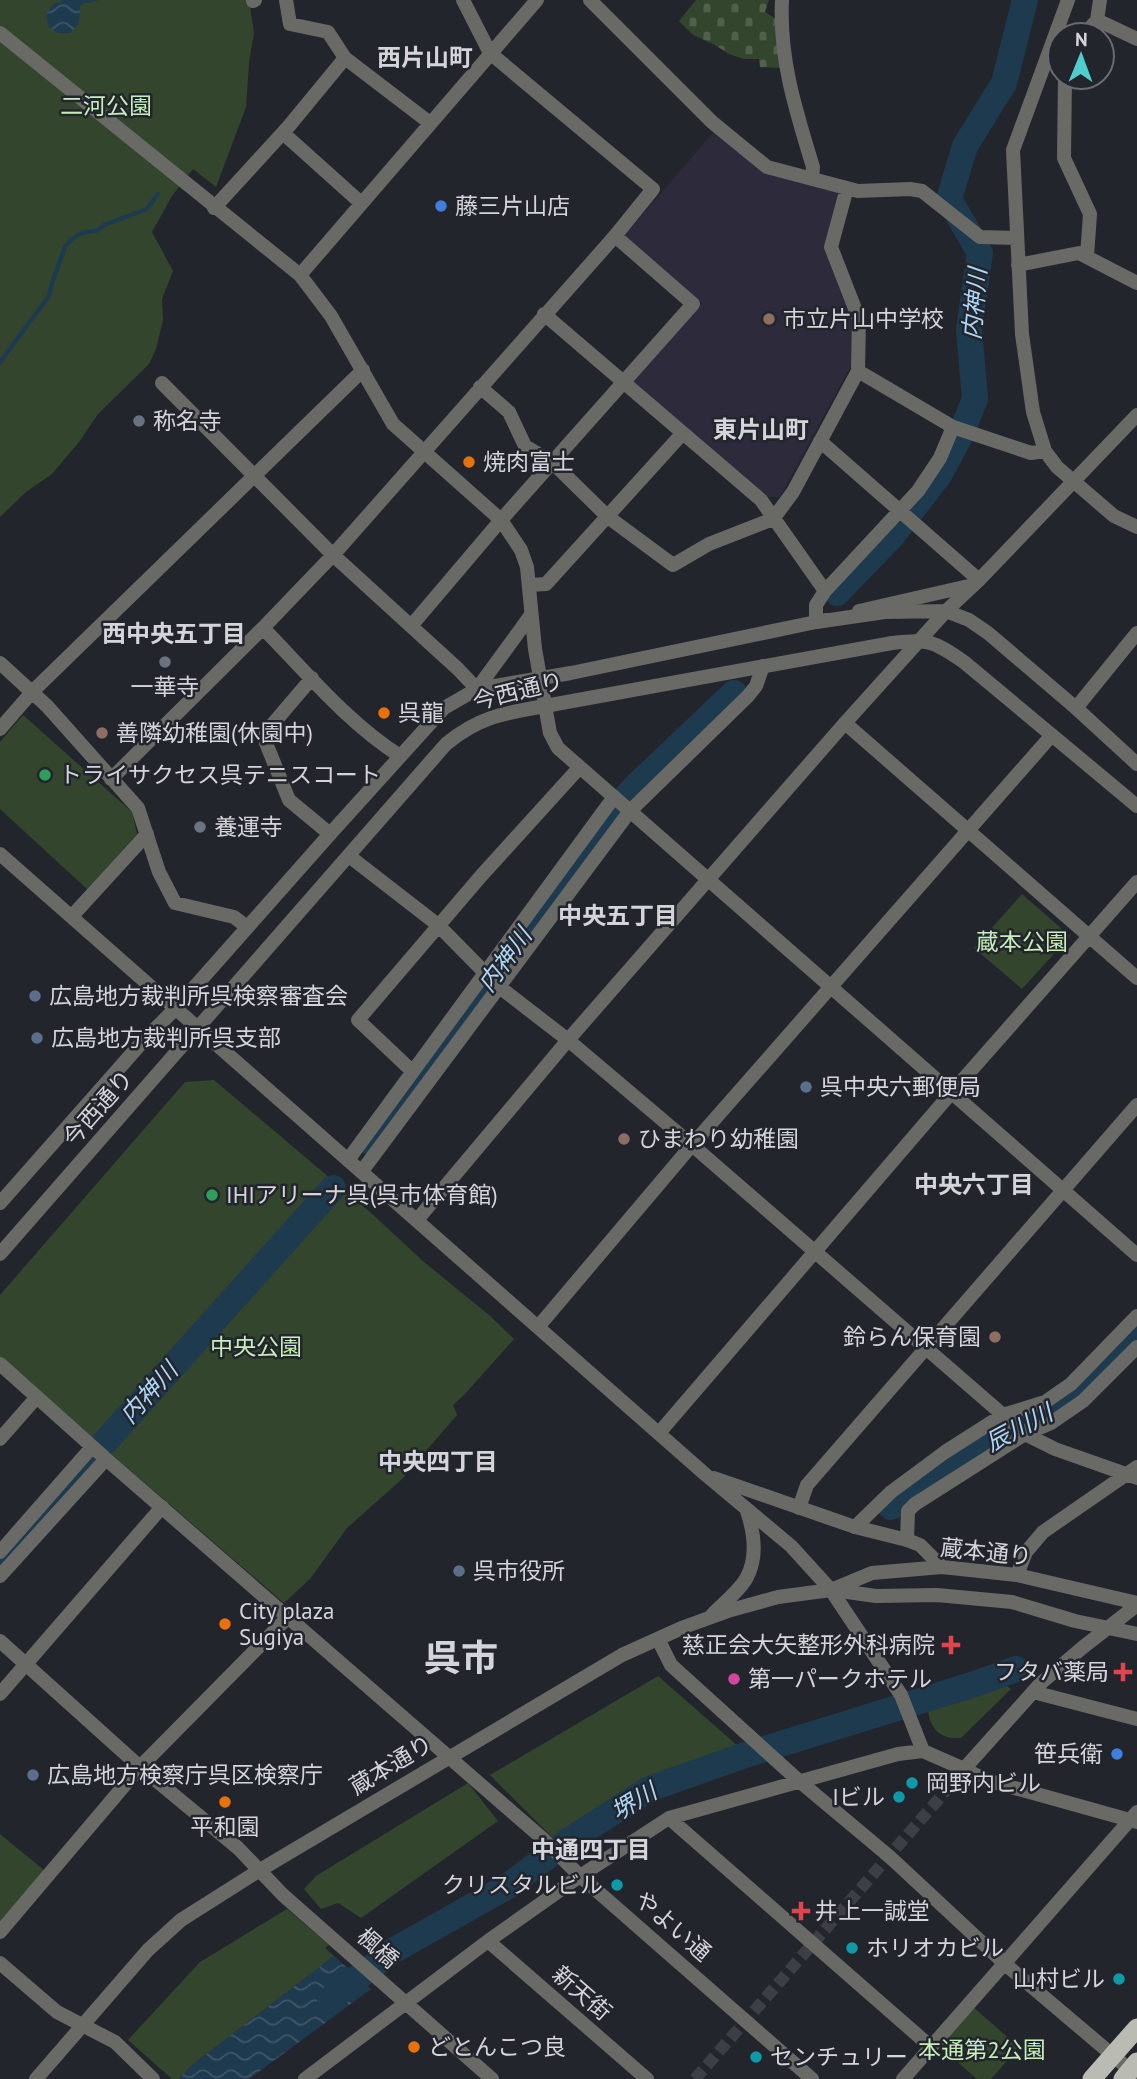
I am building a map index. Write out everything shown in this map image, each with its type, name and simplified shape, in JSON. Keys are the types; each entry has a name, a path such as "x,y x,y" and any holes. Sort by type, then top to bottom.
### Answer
{"highway":[{"path":"1092,2079 1137,2028"}],"street":[{"path":"286,0 290,24 328,32 345,58 430,123"},
{"path":"111,779 263,628 332,555 653,190 491,53 463,0"},
{"path":"300,275 537,0"},
{"path":"590,0 712,122 767,167 858,191 922,191 980,237 1017,239"},
{"path":"782,0 782,51 792,99 813,167 812,179"},
{"path":"1068,0 1013,150 1022,334 1033,412 1045,451 1057,467 1114,516 1137,527"},
{"path":"1100,0 1097,20 1137,39"},
{"path":"0,33 300,275 331,316 393,424 501,520 521,550 530,585 535,649 550,733 558,748 1137,1255"},
{"path":"214,208 283,133 345,58"},
{"path":"1065,91 1064,159 1090,214 1087,256"},
{"path":"283,133 361,203"},
{"path":"480,387 509,412 525,446 553,463 608,517 673,565 709,544 773,519 793,492 858,371 859,320 831,247 847,188"},
{"path":"411,626 501,520 693,304 615,236"},
{"path":"1018,265 1079,253 1137,283"},
{"path":"544,314 761,500 825,591"},
{"path":"0,729 33,691 363,370"},
{"path":"858,371 953,426 1031,453 1045,451"},
{"path":"162,383 332,555 477,689 531,615"},
{"path":"417,1220 568,1040 845,723 946,611 1072,481 1132,429 1137,415"},
{"path":"953,426 940,458 905,516 825,591 816,606 816,622 897,600 976,583"},
{"path":"530,585 546,584 682,434"},
{"path":"820,441 976,583"},
{"name":"今西通り","path":"0,1203 444,708 477,689 816,622 885,612 946,611 969,620 988,633 1137,764"},
{"path":"263,628 383,746 400,756"},
{"path":"1076,708 1137,633"},
{"path":"920,640 939,644 964,662 1137,806"},
{"name":"今西通り","path":"0,1254 446,744 466,727 490,718 545,706 920,640"},
{"path":"0,663 33,691 138,808 159,872 175,903 234,917 247,927"},
{"path":"348,1160 412,1071 492,979 629,810 748,696 756,687 763,666"},
{"path":"312,678 266,732 266,743 289,800 330,834"},
{"path":"845,723 1137,978"},
{"path":"538,1327 692,1144 1052,735"},
{"path":"412,1071 358,1020 438,925 579,768"},
{"path":"362,1171 615,798"},
{"path":"73,915 147,834"},
{"path":"0,854 73,915 706,1475 791,1546 831,1590 901,1695 923,1751"},
{"path":"349,856 438,925 492,979 692,1144 1025,1434 1055,1450 1133,1474"},
{"path":"659,1433 1088,935 1137,882"},
{"path":"799,1508 807,1485 1137,1105"},
{"path":"855,1527 891,1492 945,1452 1003,1415 1045,1402 1071,1384 1137,1316"},
{"path":"907,1540 908,1511 915,1504 1025,1434 1051,1423 1083,1401 1137,1347"},
{"name":"やよい通","path":"0,1364 542,1838 812,2079"},
{"path":"0,1439 36,1398"},
{"path":"0,1552 92,1447"},
{"path":"0,1576 106,1459"},
{"path":"1017,1575 1027,1552 1043,1532 1133,1474"},
{"path":"706,1475 855,1527 920,1545 942,1567"},
{"path":"0,1694 162,1507"},
{"path":"708,1618 747,1578 754,1550 747,1510"},
{"name":"蔵本通り","path":"36,2079 148,1950 181,1920 260,1870 622,1655 657,1639 708,1618 778,1597 831,1590 872,1573 942,1567 1017,1575 1137,1604"},
{"name":"蔵本通り","path":"831,1590 876,1596 937,1594 1012,1602 1137,1634"},
{"path":"950,1786 1033,1692 1137,1604"},
{"path":"0,1933 140,1767 288,1617"},
{"path":"657,1639 671,1665 755,1742 890,1857 1005,1964 1132,2072"},
{"name":"楓橋","path":"0,1641 140,1767 238,1848 283,1895 492,2079"},
{"path":"1033,1692 1137,1719"},
{"path":"314,2077 576,1871 669,1818 898,1754 923,1751 986,1780 1135,1818 903,2079"},
{"path":"669,1818 931,2048"},
{"name":"新天街","path":"488,1941 647,2079"},
{"path":"0,1963 57,2012 115,2042 153,2079"}],"shaded area":[{"name":"市立片山中学校","path":"717,128 771,174 840,190 825,251 857,335 854,360 780,497 765,497 634,383 634,378 702,303 624,236"}],"green space":[{"name":"二河公園","path":"0,0 249,0 254,33 246,107 216,187 193,169 172,196 152,232 173,271 162,299 163,320 156,349 149,364 98,414 52,474 26,492 0,517"},
{"path":"696,0 769,0 765,12 776,19 782,68 760,67 759,59 744,59 729,54 693,35 679,21"},
{"name":"トライサクセス呉テニスコート","path":"23,715 132,812 137,834 87,889 0,809 0,742"},
{"name":"蔵本公園","path":"1022,894 1070,936 1022,989 974,948"},
{"name":"中央公園","path":"214,1080 514,1339 453,1405 457,1415 401,1480 347,1528 310,1579 284,1603 0,1358 0,1295 185,1082"},
{"path":"658,1676 739,1747 644,1781 552,1837 490,1775"},
{"path":"1007,1686 1011,1689 961,1738 942,1735 931,1722 928,1708"},
{"path":"468,1783 498,1821 361,1918 338,1903 321,1909 304,1889 316,1876"},
{"path":"0,1834 45,1871 0,1925"},
{"path":"287,1909 329,1945 325,1948 334,1956 191,2066 179,2079 172,2079 128,2040 200,1962"},
{"name":"本通第2公園","path":"973,2007 1019,2047 991,2079 977,2079 939,2046"}],"water":[{"path":"64,0 100,0 82,4 78,25 70,33 58,33 48,26 46,14 53,4"},
{"path":"334,1956 371,1989 249,2079 179,2079 191,2066"}],"waterway":[{"name":"内神川","path":"966,421 975,399 969,329 980,253 949,199 965,146 1004,83 1025,0"},
{"path":"0,362 49,296 65,247 72,239 81,233 99,230 104,225 147,209 158,194"},
{"name":"内神川","path":"837,593 892,536 939,475 960,436"},
{"name":"内神川","path":"372,1143 611,813 734,693"},
{"name":"内神川","path":"105,1442 333,1188"},
{"name":"辰川川","path":"891,1507 918,1485 998,1438 1053,1414 1137,1335"},
{"name":"内神川","path":"0,1564 94,1460"},
{"name":"堺川","path":"330,1999 391,1952 508,1886 568,1841 649,1789 745,1755 1016,1669"}],"tunnel":[{"path":"695,2079 950,1786"}],"place":[{"name":"藤三片山店","path":"441,206"},
{"name":"市立片山中学校","path":"769,319"},
{"name":"称名寺","path":"139,421"},
{"name":"焼肉富士","path":"469,462"},
{"name":"一華寺","path":"165,662"},
{"name":"呉龍","path":"384,713"},
{"name":"善隣幼稚園(休園中)","path":"102,733"},
{"name":"トライサクセス呉テニスコート","path":"45,775"},
{"name":"養運寺","path":"200,827"},
{"name":"広島地方裁判所呉検察審査会","path":"35,996"},
{"name":"広島地方裁判所呉支部","path":"37,1038"},
{"name":"呉中央六郵便局","path":"806,1087"},
{"name":"ひまわり幼稚園","path":"624,1139"},
{"name":"IHIアリーナ呉(呉市体育館)","path":"212,1195"},
{"name":"鈴らん保育園","path":"995,1337"},
{"name":"呉市役所","path":"459,1571"},
{"name":"City plaza Sugiya","path":"225,1624"},
{"name":"慈正会大矢整形外科病院","path":"951,1645"},
{"name":"フタバ薬局","path":"1123,1672"},
{"name":"第一パークホテル","path":"734,1679"},
{"name":"笹兵衛","path":"1117,1754"},
{"name":"広島地方検察庁呉区検察庁","path":"33,1775"},
{"name":"岡野内ビル","path":"912,1783"},
{"name":"Iビル","path":"899,1797"},
{"name":"平和園","path":"225,1802"},
{"name":"クリスタルビル","path":"617,1885"},
{"name":"井上一誠堂","path":"801,1911"},
{"name":"ホリオカビル","path":"852,1948"},
{"name":"山村ビル","path":"1119,1979"},
{"name":"どとんこつ良","path":"414,2047"},
{"name":"センチュリー","path":"756,2057"}],"district":[{"name":"西片山町","path":"425,58"},
{"name":"東片山町","path":"761,430"},
{"name":"西中央五丁目","path":"174,634"},
{"name":"中央五丁目","path":"618,916"},
{"name":"中央六丁目","path":"974,1185"},
{"name":"中央四丁目","path":"438,1462"},
{"name":"呉市","path":"461,1658"},
{"name":"中通四丁目","path":"591,1850"}]}
